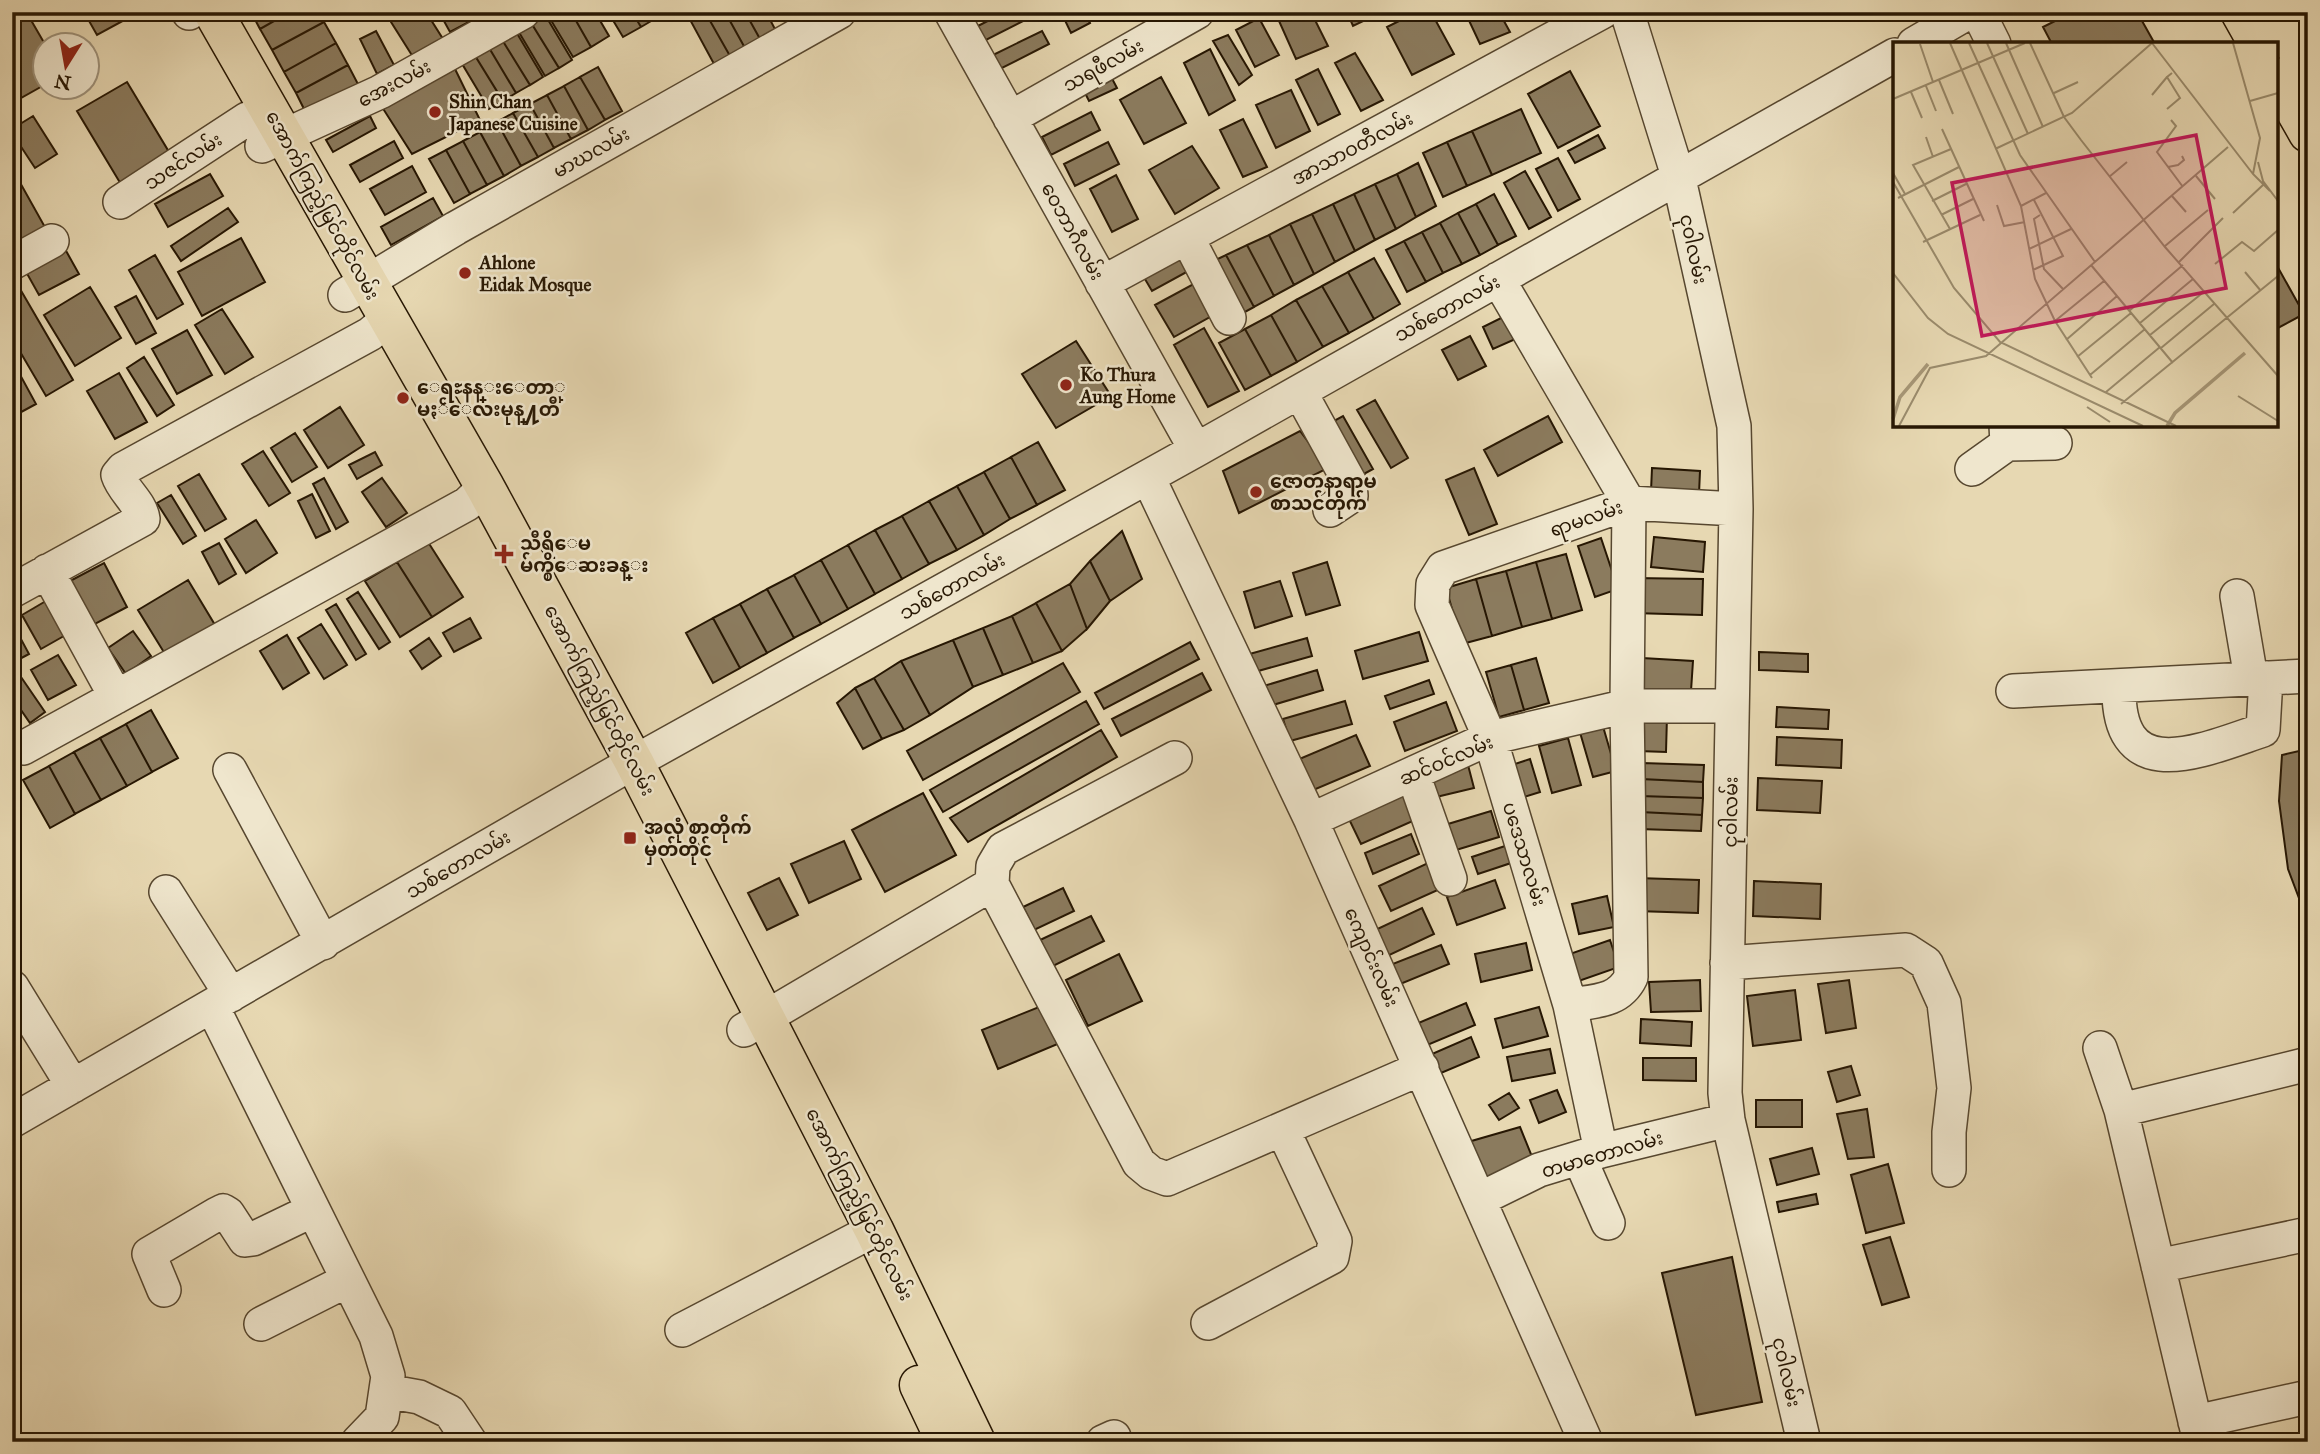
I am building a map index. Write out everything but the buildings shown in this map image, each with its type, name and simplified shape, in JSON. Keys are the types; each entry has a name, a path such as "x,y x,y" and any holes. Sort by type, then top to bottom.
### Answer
{"main road":[{"path":"2240,12 2257,42"},
{"path":"2276,12 2308,70"},
{"name":"အောက်ကြည့်မြင်တိုင်လမ်း","path":"195,13 476,496 626,766 863,1236 906,1327 976,1442"},
{"path":"2278,80 2308,133"},
{"name":"အောက်ကြည့်မြင်တိုင်လမ်း","path":"906,1327 946,1442"}],"street":[{"name":"အေးလမ်း","path":"264,134 380,92 523,12"},
{"name":"မာဃလမ်း","path":"355,289 839,12"},
{"name":"ဝေဘာဂီလမ်း","path":"951,12 1196,450"},
{"name":"သရဖီလမ်း","path":"1010,118 1197,12"},
{"name":"အာသာဝတီလမ်း","path":"1102,283 1602,12"},
{"name":"ငုဝါလမ်း","path":"1627,12 1679,179 1734,426 1735,509 1725,1093 1728,1120 1804,1442"},
{"path":"1917,42 1969,12"},
{"path":"1978,12 1993,42"},
{"name":"သစ်တောလမ်း","path":"12,1121 626,766 1300,392 1893,56"},
{"name":"သဇင်လမ်း","path":"120,202 264,134"},
{"path":"1187,237 1229,318"},
{"path":"12,263 52,241"},
{"path":"1498,279 1629,503 1627,706 1631,976 1625,988 1614,998 1570,1005"},
{"path":"12,590 143,519 142,513 120,484 118,475 123,470 379,327"},
{"path":"1300,392 1350,483 1350,496 1330,510"},
{"path":"1972,470 2007,435 2055,443"},
{"name":"ကျောင်းလမ်း","path":"1148,477 1311,820 1586,1442"},
{"path":"23,748 476,496"},
{"name":"ရာမလမ်း","path":"1443,568 1629,503 1735,509"},
{"name":"ပဒေသာလမ်း","path":"1443,568 1433,584 1432,605 1490,738 1570,1005 1591,1155 1608,1223"},
{"path":"47,571 117,697"},
{"path":"2119,687 2118,704 2125,730 2139,746 2158,755 2177,757 2263,730 2259,678 2237,596"},
{"path":"2013,691 2308,676"},
{"name":"ဆင်ဝင်လမ်း","path":"1311,820 1490,738 1627,706 1732,706"},
{"path":"1175,758 1003,849 993,866 992,884 1139,1163 1167,1179 1422,1068"},
{"path":"230,771 323,943"},
{"path":"1413,774 1450,879"},
{"path":"754,1024 992,884"},
{"path":"166,892 222,1000 313,1210 376,1336 388,1376 382,1418 358,1442"},
{"path":"1727,963 1906,950 1926,962 1944,1003 1954,1088 1949,1132 1949,1170"},
{"path":"12,987 73,1086"},
{"path":"2100,1048 2121,1110 2197,1432 2308,1397"},
{"path":"2121,1110 2308,1064"},
{"name":"တမာတောလမ်း","path":"1480,1199 1539,1170 1728,1120"},
{"path":"1208,1323 1332,1257 1335,1250 1335,1241 1283,1130"},
{"path":"164,1290 149,1254 217,1213 223,1210 228,1214 245,1240 253,1239 313,1210"},
{"path":"2158,1266 2308,1234"},
{"path":"682,1330 863,1236"},
{"path":"261,1324 348,1280"},
{"path":"386,1391 419,1397 450,1412 470,1442"}],"place":[{"name":"Shin Chan Japanese Cuisine","path":"435,112"},
{"name":"Ahlone Eidak Mosque","path":"465,273"},
{"name":"Ko Thura Aung Home","path":"1066,385"},
{"name":"ေရႊနန္းေတာ္ မႏၲေလးမုန္႔တီ","path":"403,398"},
{"name":"ဇောတနာရာမ စာသင်တိုက်","path":"1256,492"},
{"name":"သီရိေမ မ်က္စိေဆးခန္း","path":"504,554"},
{"name":"အလုံ စာတိုက် မှတ်တိုင်","path":"630,838"}]}
